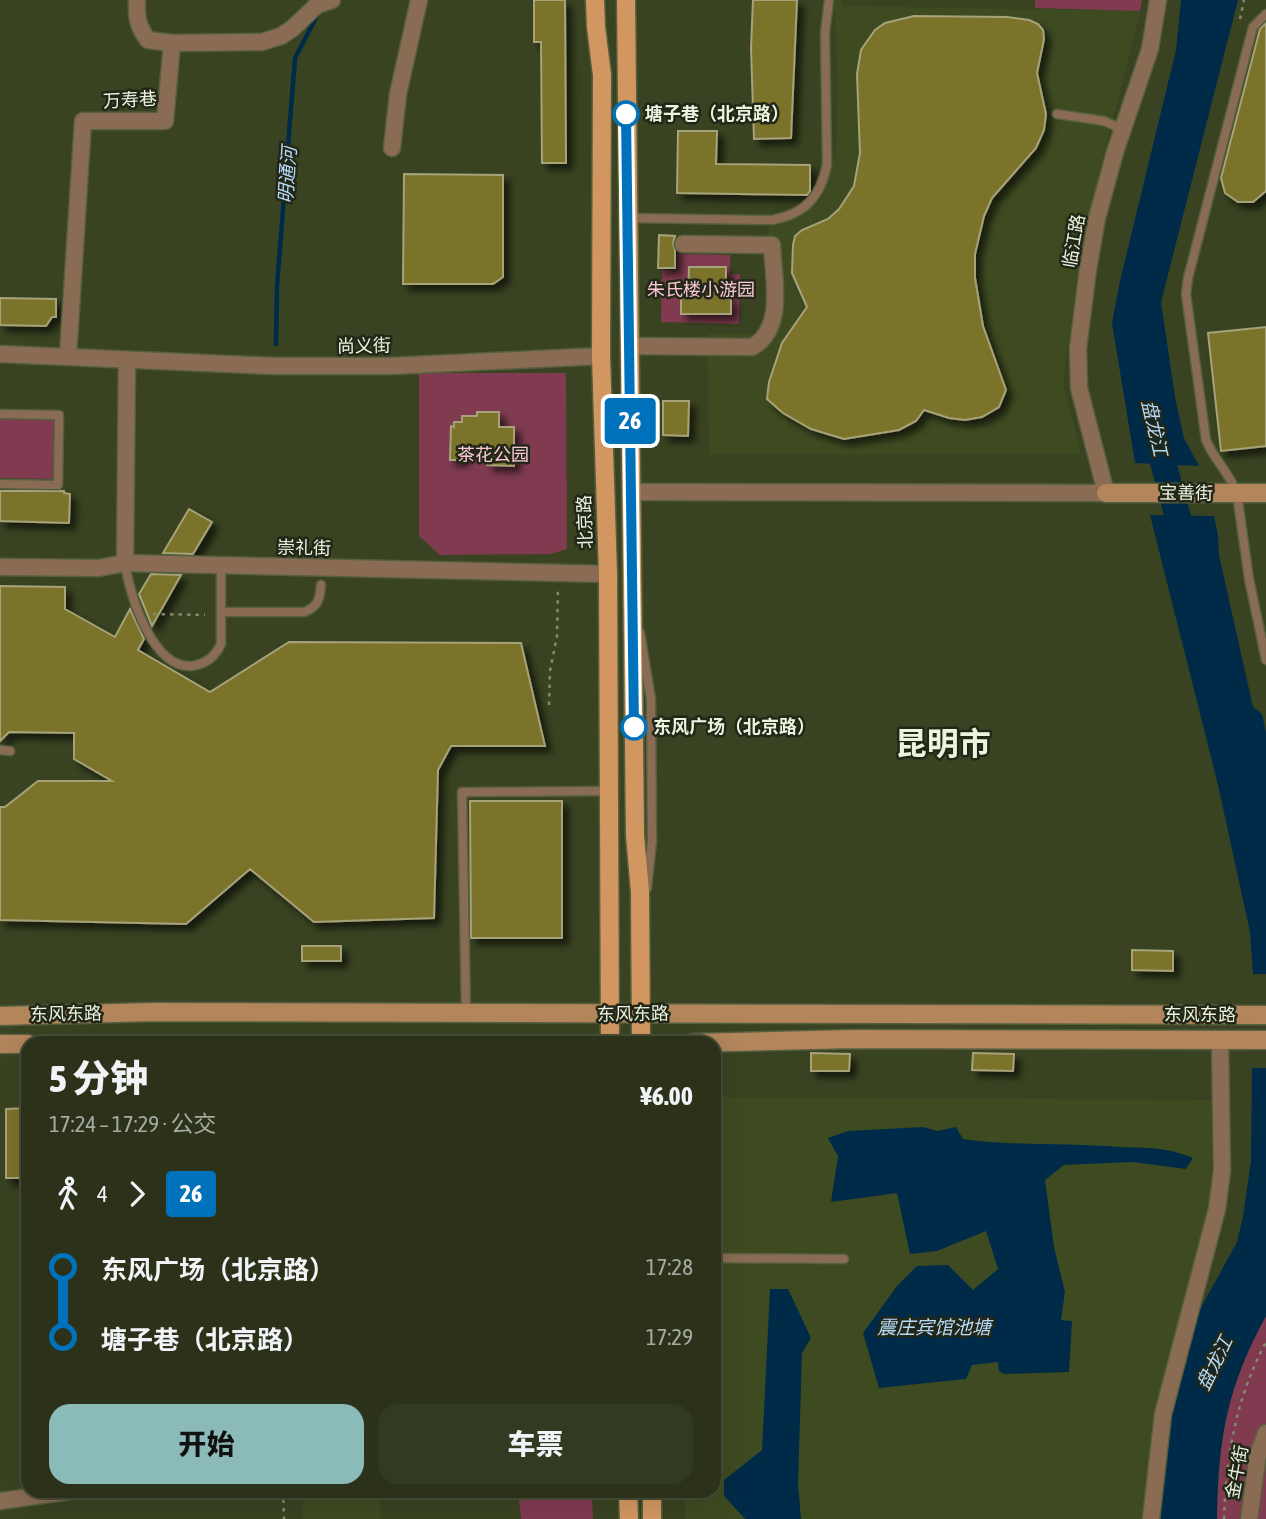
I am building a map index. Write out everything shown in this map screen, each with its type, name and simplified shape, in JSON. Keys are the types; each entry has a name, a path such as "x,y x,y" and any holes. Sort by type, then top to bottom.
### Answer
{"main road":[{"name":"北京路","path":"595,0 602,75 601,356 608,574 610,1036"},
{"path":"626,0 635,835 640,892 641,1036"},
{"name":"宝善街","path":"1106,493 1266,493"},
{"name":"东风东路","path":"0,1016 153,1012 1266,1015"},
{"name":"东风东路","path":"721,1042 855,1039 1266,1040"},
{"name":"东风东路","path":"0,1044 21,1044"},
{"path":"628,1498 629,1519"},
{"path":"652,1498 652,1519"}],"street":[{"path":"136,0 136,18 140,30 148,40 172,43 262,42 281,36 317,5 332,0"},
{"path":"392,148 398,94 419,0"},
{"name":"临江路","path":"1106,493 1079,388 1078,348 1097,218 1122,129 1150,49 1158,0"},
{"name":"万寿巷","path":"68,356 83,121 165,121 172,43"},
{"path":"629,346 752,347 763,341 771,324 776,295 772,245 683,244"},
{"name":"尚义街","path":"0,354 274,366 391,366 601,356"},
{"path":"125,563 127,360"},
{"path":"631,492 1106,493"},
{"name":"崇礼街","path":"0,567 99,568 125,563 608,574"},
{"path":"1151,1519 1163,1414 1217,1209 1222,1171 1220,1040"},
{"name":"金牛街","path":"1249,1519 1258,1454 1266,1433"},
{"path":"0,1501 21,1498"}],"lane":[{"path":"628,218 772,219 789,217 804,208 824,179 827,164 825,33 829,0"},
{"path":"1266,14 1253,27 1186,294 1206,440 1211,454 1233,482 1231,494 1266,660"},
{"path":"1057,114 1104,121 1122,129"},
{"path":"0,414 59,415 58,485 0,484"},
{"path":"125,563 130,593 150,636 161,652 180,664 196,665 207,662 218,651 223,637 221,565"},
{"path":"222,611 304,612 315,607 321,585"},
{"path":"0,750 10,751"},
{"path":"466,1014 462,792 608,791"},
{"path":"721,1258 844,1259"}],"path":[{"path":"1240,19 1244,0"},
{"path":"549,705 550,671 557,636 558,572"},
{"path":"165,615 205,615"},
{"path":"1224,1519 1230,1444 1251,1370 1266,1342"},
{"path":"283,1498 284,1519"}],"shaded area":[{"path":"834,0 841,0 844,6 1140,11 1081,246 1063,383 1081,454 709,454 707,334 765,334 783,304 768,262 767,230 778,213 812,203 828,180 836,152 838,83"},
{"path":"721,1097 1212,1100 1211,1209 1144,1519 685,1519 685,1498 721,1498"},
{"path":"302,1498 379,1498 381,1519 303,1519"}],"green space":[{"path":"1035,0 1142,0 1140,11 1035,8"},
{"name":"朱氏楼小游园","path":"677,254 730,255 730,274 740,274 739,324 661,322 662,270 677,270"},
{"name":"茶花公园","path":"419,373 566,373 567,549 551,554 440,555 419,536"},
{"path":"0,419 55,419 55,479 0,478"},
{"path":"1266,1316 1266,1519 1217,1519 1220,1464 1227,1414 1242,1366"},
{"path":"519,1498 592,1498 593,1519 521,1519"}],"water":[{"path":"1181,0 1238,0 1161,302 1184,438 1199,466 1135,463 1112,323 1176,50"},
{"path":"1150,515 1214,516 1219,555 1253,707 1262,714 1266,733 1266,974 1253,974 1250,932 1218,785"},
{"path":"1252,1068 1266,1068 1266,1316 1242,1366 1227,1414 1220,1463 1217,1519 1158,1519 1167,1413 1198,1313 1237,1242 1243,1216 1251,1161"},
{"name":"震庄宾馆池塘","path":"923,1127 937,1131 956,1127 963,1139 1021,1144 1148,1148 1193,1158 1186,1169 1132,1162 1064,1165 1045,1180 1054,1247 1065,1292 1061,1320 1072,1321 1069,1372 1004,1374 999,1371 998,1362 972,1365 966,1379 879,1388 863,1333 897,1286 917,1266 948,1265 973,1290 998,1269 986,1231 937,1251 910,1254 897,1193 831,1202 838,1156 828,1138 848,1131"},
{"path":"770,1289 788,1289 811,1338 802,1353 798,1484 801,1519 745,1519 724,1496 724,1480 762,1450"}],"building":[{"path":"534,0 565,0 566,163 542,163 541,42 534,42"},
{"path":"753,0 797,0 791,138 754,139 751,48"},
{"path":"914,16 1007,17 1029,20 1043,30 1044,39 1037,73 1046,114 1044,130 1036,148 992,198 984,216 975,254 975,278 983,326 1006,390 999,407 982,417 965,420 924,410 916,421 899,430 844,439 811,429 783,413 767,399 769,382 782,343 807,307 792,273 795,236 802,230 828,219 839,209 854,186 860,153 857,74 861,50 875,30 885,23"},
{"path":"1266,23 1266,191 1253,202 1238,202 1225,193 1221,178 1260,29"},
{"path":"678,131 717,131 716,164 810,165 810,191 807,195 677,193"},
{"path":"404,174 503,175 503,277 493,284 403,284"},
{"path":"659,235 675,236 675,268 658,268"},
{"path":"689,267 726,267 726,299 731,299 731,314 681,314 681,298 688,298"},
{"path":"0,298 56,299 56,317 52,317 46,326 0,325"},
{"path":"1266,327 1266,446 1221,451 1208,333"},
{"path":"663,401 689,401 688,436 663,435"},
{"path":"477,412 499,412 499,427 514,427 514,466 487,465 487,449 463,448 463,460 450,460 451,426 454,427 454,422 462,422 462,416 477,416"},
{"path":"0,491 64,491 70,494 69,523 0,521"},
{"path":"189,509 212,522 193,554 163,553"},
{"path":"151,574 181,575 152,626 139,594"},
{"path":"0,586 65,587 65,609 115,637 130,609 144,639 138,650 210,692 289,642 521,643 545,746 451,746 438,770 434,918 314,922 250,869 186,924 0,920 0,807 5,807 38,781 112,781 74,759 74,733 9,732 0,741"},
{"path":"470,801 562,801 562,938 471,938"},
{"path":"302,946 341,946 341,961 302,961"},
{"path":"1132,950 1173,951 1173,971 1132,970"},
{"path":"811,1053 850,1054 849,1071 811,1071"},
{"path":"973,1053 1014,1054 1013,1071 972,1070"},
{"path":"21,1108 21,1178 6,1178 6,1109"}],"waterway":[{"name":"明通河","path":"276,344 277,286 295,58 319,12"},
{"name":"盘龙江","path":"1154,429 1186,547"}],"bus line":[{"name":"26","path":"626,114 634,727"}],"place":[{"name":"塘子巷（北京路）","path":"626,114"},
{"name":"东风广场（北京路）","path":"634,727"}],"district":[{"name":"昆明市","path":"943,744"}]}
